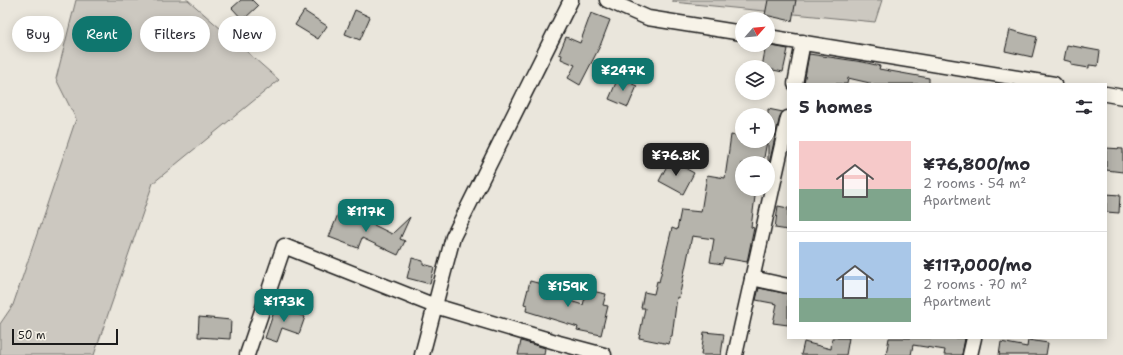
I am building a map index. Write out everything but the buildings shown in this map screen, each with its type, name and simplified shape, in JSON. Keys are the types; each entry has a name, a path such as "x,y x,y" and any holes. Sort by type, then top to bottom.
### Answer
{"street":[{"path":"422,355 453,237 571,0"},
{"path":"607,0 648,18 735,33"},
{"path":"775,38 1044,83"},
{"path":"795,83 803,42"},
{"path":"1107,94 1123,97"},
{"path":"735,355 752,278 782,175 787,128"},
{"path":"247,355 284,246 435,306 604,355"},
{"path":"752,278 787,286"},
{"path":"970,355 974,339"}],"shaded area":[{"path":"76,0 188,0 206,16 140,16 140,52 210,52 210,19 218,26 218,52 247,52 279,80 153,183 94,355 0,355 0,324 13,305 76,119 56,79"},
{"path":"673,0 882,0 875,22 673,2"}]}
